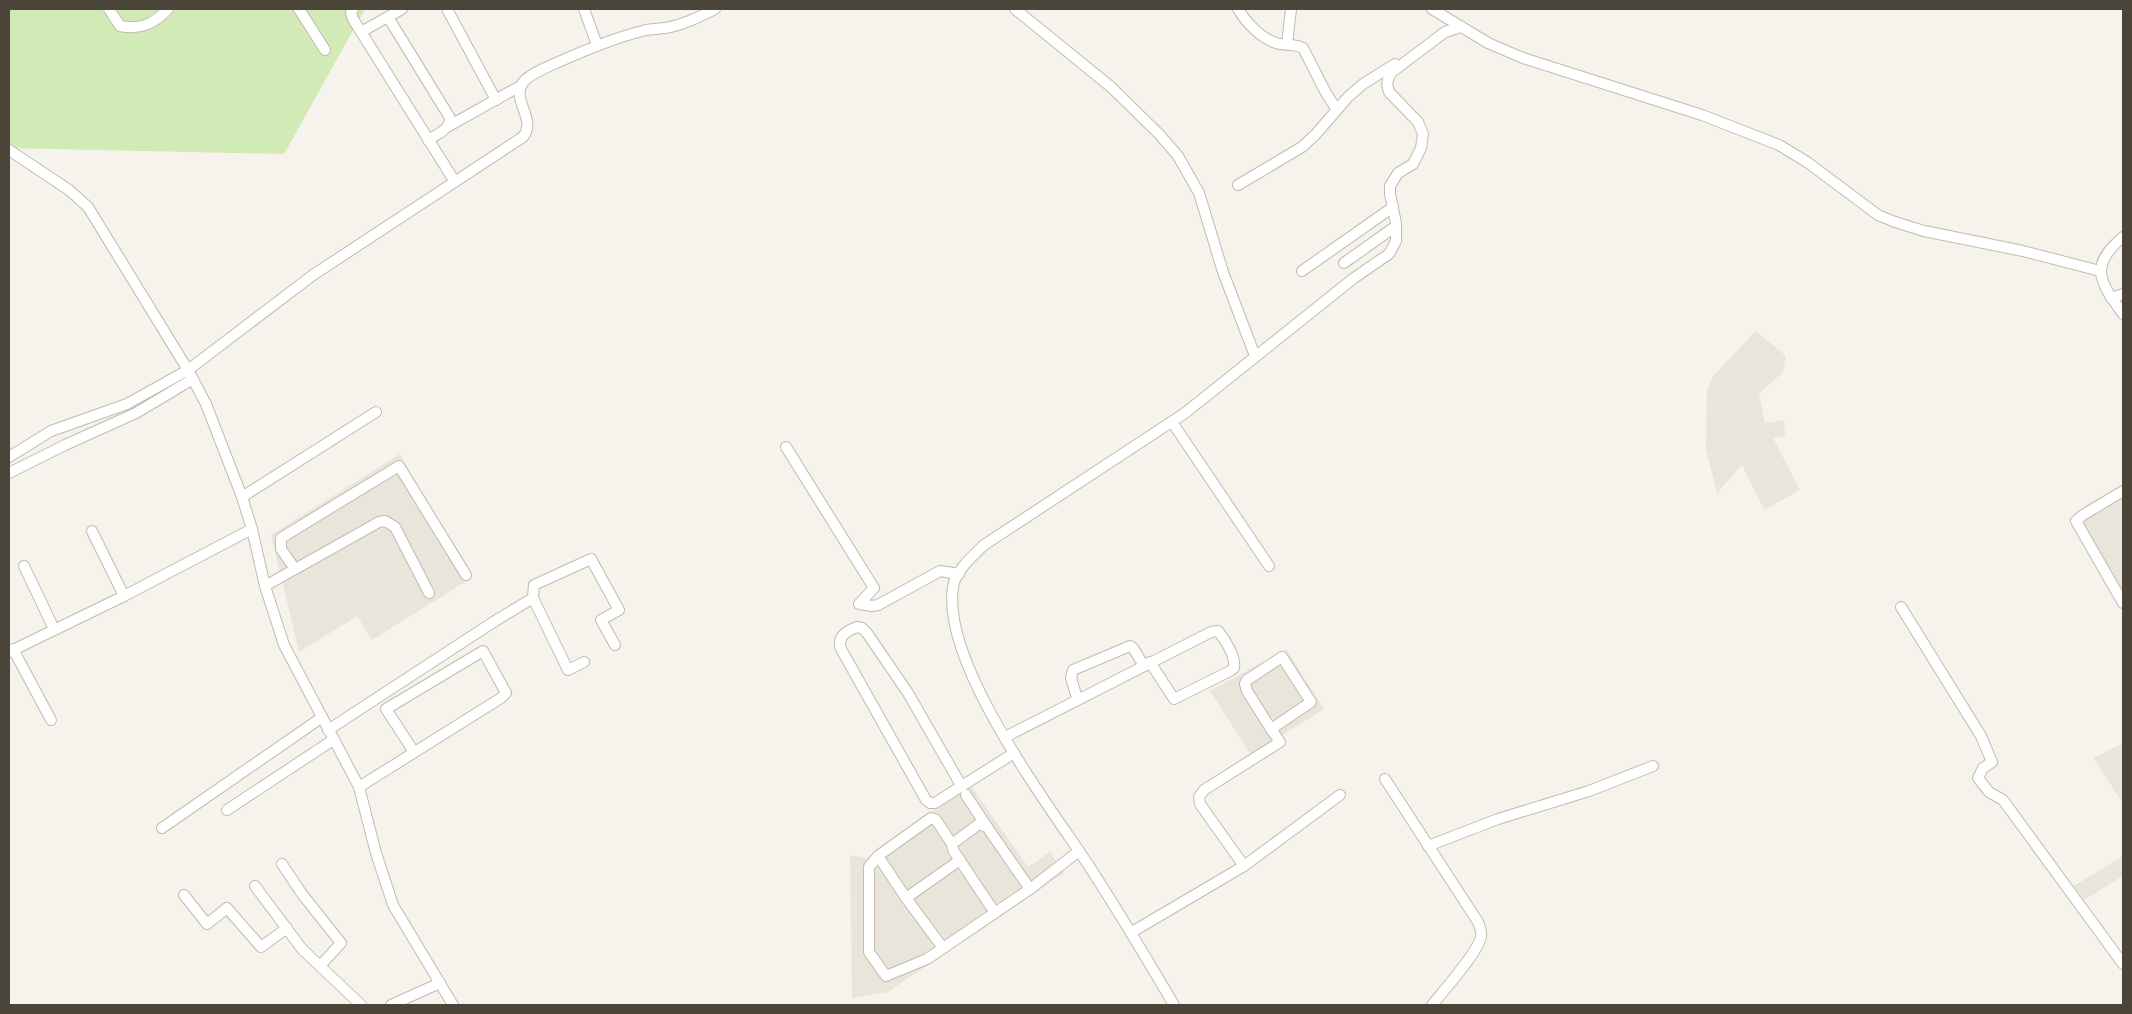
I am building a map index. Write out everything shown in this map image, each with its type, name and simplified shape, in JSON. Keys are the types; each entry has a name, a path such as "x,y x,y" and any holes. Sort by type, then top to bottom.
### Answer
{"street":[{"path":"109,9 120,26 131,28 140,28 151,23 168,9"},
{"path":"299,9 325,50"},
{"path":"354,9 351,13 361,32 455,182"},
{"path":"361,32 402,9"},
{"path":"447,9 496,100"},
{"path":"584,9 597,45"},
{"path":"428,140 522,85 536,73 597,45 643,30 682,24 715,9"},
{"path":"1015,9 1111,87 1160,134 1178,156 1199,193 1223,272 1255,356"},
{"path":"1238,9 1262,36 1276,43 1297,44 1303,48 1326,93 1338,110"},
{"path":"1287,44 1291,9"},
{"path":"1432,9 1488,43 1523,58 1702,115 1778,145 1807,162 1878,215 1895,222 2023,251 2100,271"},
{"path":"388,17 450,118 449,126"},
{"path":"1238,185 1302,147 1356,90 1457,24"},
{"path":"1387,87 1388,78 1392,72 1457,24"},
{"path":"1174,1005 1132,932 1004,737 980,692 963,653 953,613 953,586 964,565 984,545 1172,422 1354,278 1389,254 1396,241 1396,226 1390,194 1393,179 1398,173 1413,164 1421,148 1423,134 1418,122 1395,100 1387,87 1376,76"},
{"path":"9,473 65,444 136,413 191,374 313,275 525,134 528,120 519,97 522,85"},
{"path":"9,150 84,202 191,374 206,404 242,497 252,529 265,586 284,645 359,787 388,893 403,923 453,1005"},
{"path":"1302,271 1393,207"},
{"path":"1344,263 1396,226"},
{"path":"2123,237 2108,249 2102,261 2100,271 2102,282 2123,314"},
{"path":"2111,298 2123,294"},
{"path":"9,457 51,431 127,404 191,374"},
{"path":"242,497 376,412"},
{"path":"1172,422 1269,566"},
{"path":"786,447 874,588 859,604 878,605 940,571 959,574"},
{"path":"296,569 281,549 281,538 399,466 466,575"},
{"path":"2123,491 2076,521 2123,603"},
{"path":"265,586 379,522 385,521 395,527 429,593"},
{"path":"52,720 11,651 124,596 252,529"},
{"path":"92,531 124,596"},
{"path":"584,662 568,670 533,598 534,585 591,559 619,610 601,620 614,645"},
{"path":"24,566 54,629"},
{"path":"328,730 494,621 533,598"},
{"path":"1900,607 1981,736 1989,752 1992,762 1983,768 1978,778 1989,792 2003,800 2123,964"},
{"path":"1014,753 964,791 935,803 930,803 922,796 841,649 841,636 857,627 867,633 908,693 964,791 1030,889"},
{"path":"1004,737 1078,698 1147,664 1211,632 1218,630 1235,662 1234,668 1230,671 1174,699 1147,664 1130,646 1073,670 1071,678 1078,698"},
{"path":"359,787 501,698 506,693 483,651 386,708 414,752"},
{"path":"1244,866 1200,804 1199,797 1204,790 1280,742 1271,729 1246,691 1245,684 1247,680 1282,657 1311,702 1271,729"},
{"path":"162,828 321,718"},
{"path":"227,810 333,740"},
{"path":"1428,846 1498,819 1589,791 1653,766"},
{"path":"1385,779 1478,922 1481,930 1481,938 1474,950 1432,1005"},
{"path":"1132,932 1244,866 1340,795"},
{"path":"995,913 960,860 952,844 936,820 932,818 878,856 869,867 869,952 886,976 927,959 995,913 1030,889 1079,851"},
{"path":"952,844 978,824 987,827"},
{"path":"878,856 943,948"},
{"path":"906,898 960,860"},
{"path":"282,864 302,894 340,943 320,966"},
{"path":"255,886 302,949 361,1005"},
{"path":"184,895 207,924 228,908 261,946 287,928"},
{"path":"391,1005 440,983"}],"shaded area":[{"path":"1756,331 1786,356 1783,372 1759,394 1765,423 1784,420 1785,436 1773,438 1800,490 1764,510 1742,465 1717,493 1706,449 1707,390 1714,375"},
{"path":"400,454 468,580 372,640 357,616 299,652 271,535"},
{"path":"2123,485 2123,608 2074,519 2075,513"},
{"path":"1286,649 1324,709 1251,755 1210,691"},
{"path":"2123,743 2123,804 2094,758"},
{"path":"970,785 1028,867 1050,852 1064,873 888,992 852,998 850,855 866,858"},
{"path":"2123,856 2123,876 2084,900 2074,886"}],"green space":[{"path":"9,9 365,9 284,154 9,148"}]}
